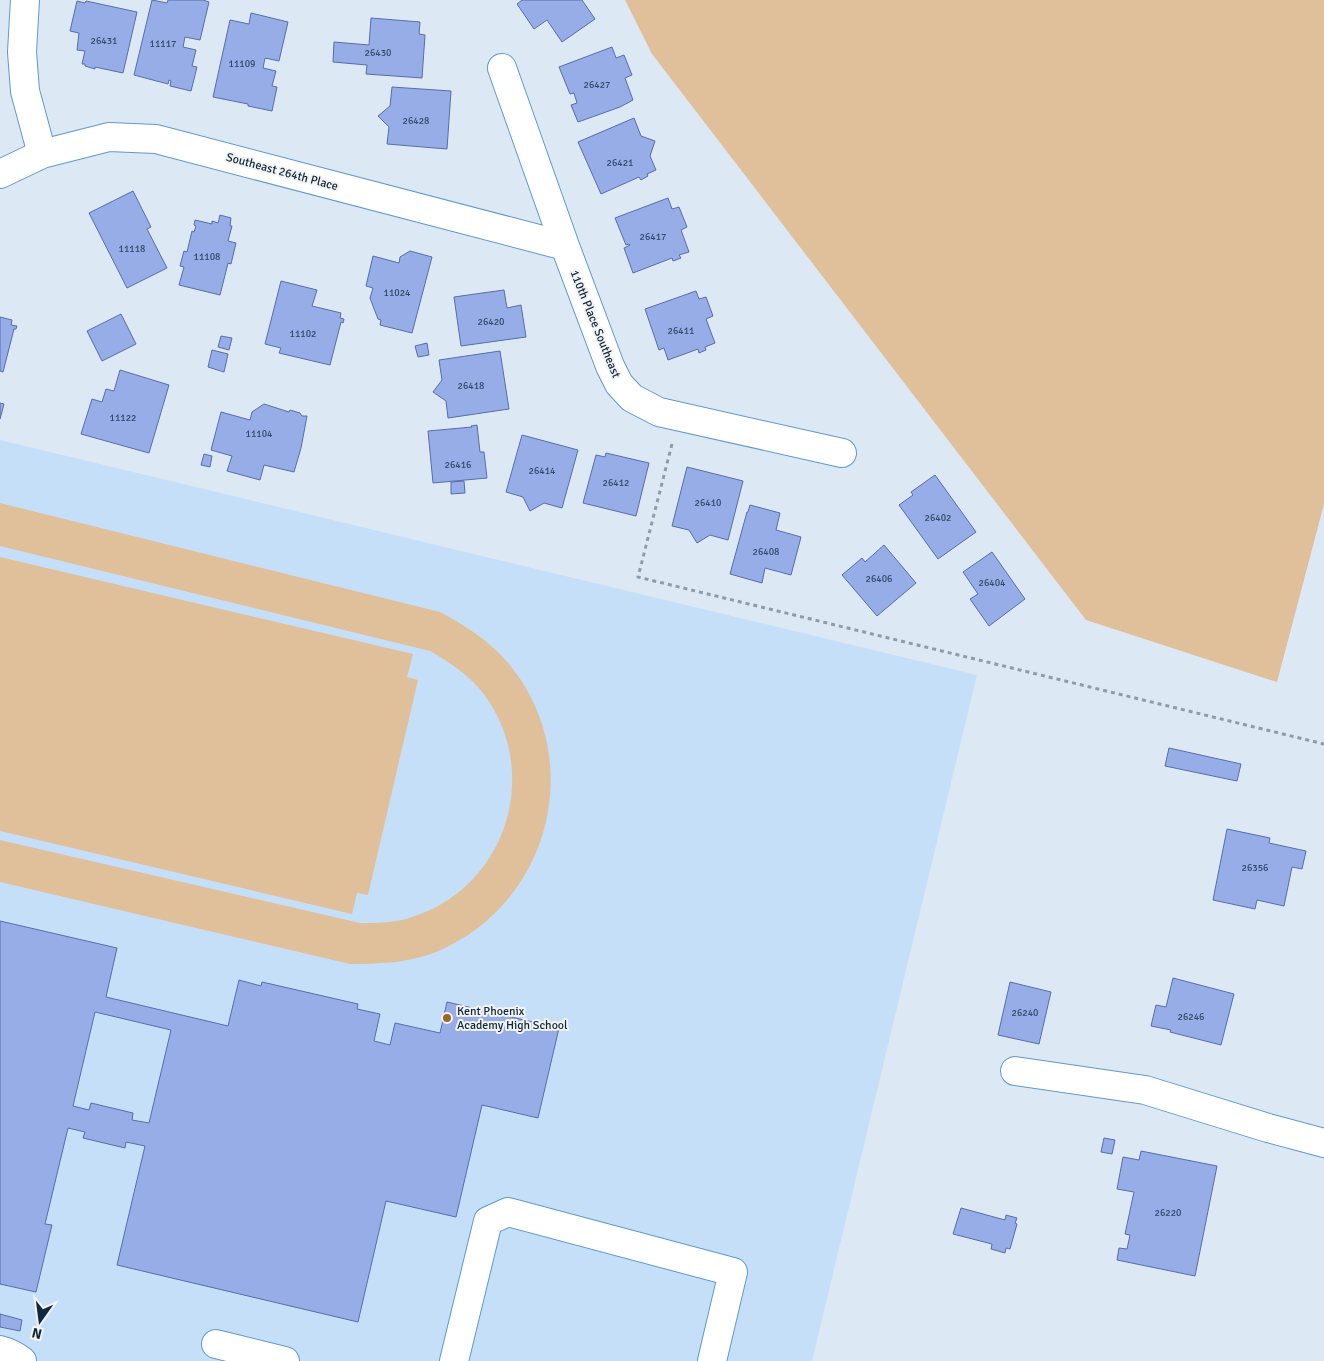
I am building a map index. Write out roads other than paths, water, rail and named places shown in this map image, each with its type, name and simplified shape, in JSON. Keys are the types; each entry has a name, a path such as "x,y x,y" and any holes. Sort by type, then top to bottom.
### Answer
{"street":[{"path":"25,0 22,52 25,92 42,154"},
{"name":"110th Place Southeast","path":"502,68 565,246 610,366 619,384 632,398 659,412 842,452"},
{"name":"Southeast 264th Place","path":"0,174 42,154 109,137 156,139 565,246"},
{"path":"1015,1071 1145,1090 1268,1128 1324,1143"},
{"path":"454,1361 488,1221 508,1212 733,1272 712,1361"},
{"path":"216,1344 285,1361"},
{"path":"0,1350 7,1351 22,1361"}],"place":[{"name":"Kent Phoenix Academy High School","path":"447,1018"}]}
